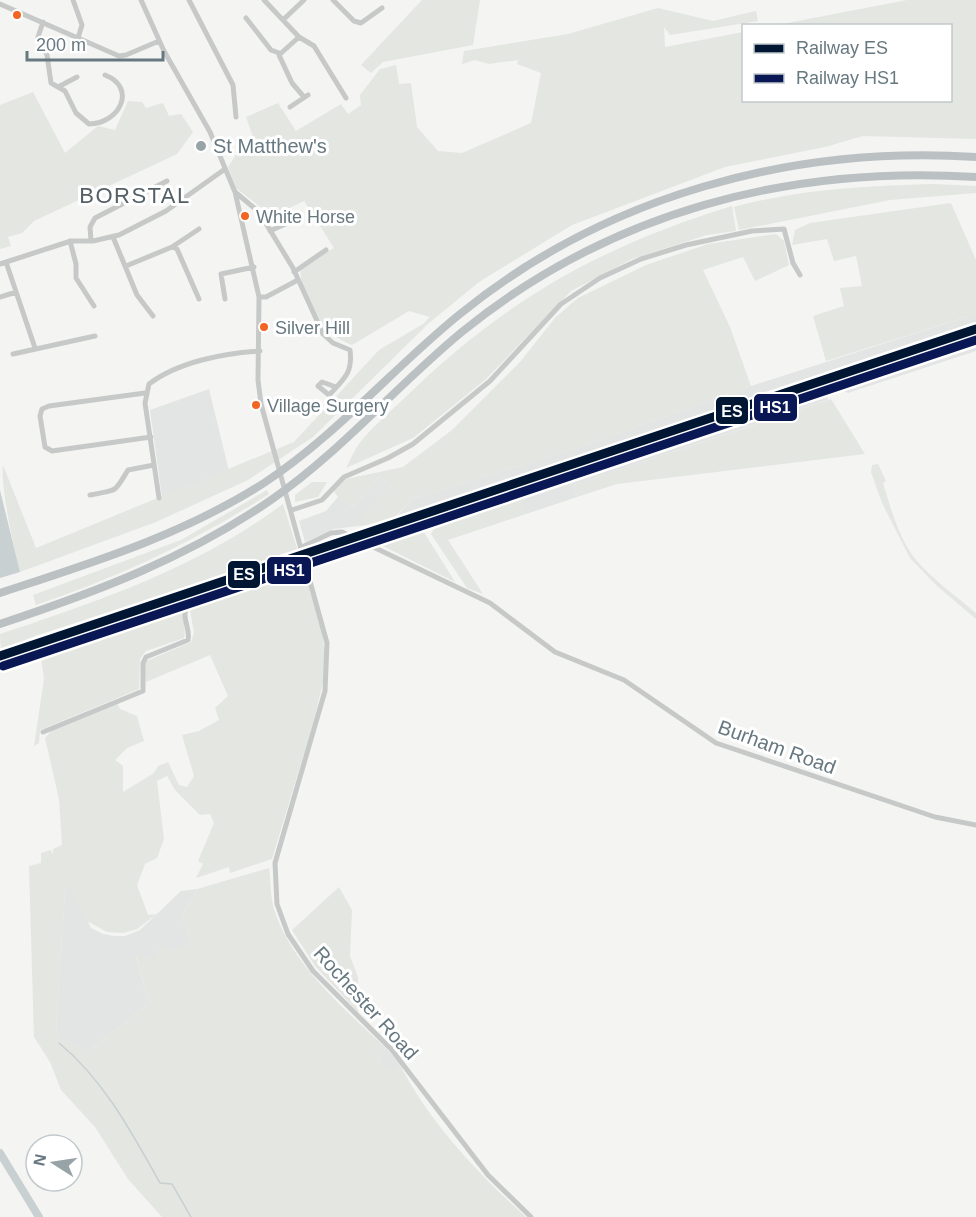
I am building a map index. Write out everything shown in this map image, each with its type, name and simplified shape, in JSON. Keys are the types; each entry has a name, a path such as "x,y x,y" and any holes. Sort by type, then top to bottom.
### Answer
{"highway":[{"path":"0,593 175,531 266,482 344,420 431,339 471,306 539,259 602,225 693,189 786,166 870,156 976,157"},
{"path":"0,624 119,583 185,552 272,499 352,433 438,352 484,315 541,276 620,235 695,207 790,184 884,174 976,177"}],"street":[{"path":"73,0 82,24 78,38"},
{"name":"Rochester Road","path":"141,0 159,41 210,132 235,192 254,267 259,297 261,404 325,629 327,680 276,863 277,904 288,934 313,970 391,1049 488,1175 531,1217"},
{"path":"189,0 233,84 236,117"},
{"path":"264,0 300,37 311,43 321,55 346,98"},
{"path":"283,20 304,0"},
{"path":"333,0 354,21 361,23 382,8"},
{"path":"0,4 122,56 159,41"},
{"path":"246,18 271,50 279,53 292,83 306,96 290,107"},
{"path":"43,22 38,37 48,55 48,77 51,83 60,86 82,120 89,124 100,123 117,113 122,105 123,95 120,87 113,78 105,75"},
{"path":"279,53 300,37"},
{"path":"60,86 77,77"},
{"path":"35,348 16,292 3,263 70,241 91,241 113,237 166,211 225,169"},
{"path":"91,241 90,227 95,218 167,181"},
{"path":"235,192 259,212 294,273 322,334 333,343 350,350 350,370 336,387"},
{"path":"270,231 294,220"},
{"path":"126,266 172,247 199,228"},
{"path":"292,510 322,500 344,477 388,458 413,444 490,381 573,294 624,266 705,240 761,230 784,229 793,263 800,275"},
{"path":"113,237 137,295 153,316"},
{"path":"70,241 76,264 76,278 94,306"},
{"path":"172,247 177,249 199,299"},
{"path":"294,273 302,265 326,250"},
{"path":"225,299 221,274 254,267"},
{"path":"259,297 266,297 296,280"},
{"path":"0,297 16,292"},
{"path":"13,354 95,336"},
{"path":"159,498 146,393 149,384 158,377 188,366 226,355 260,351"},
{"path":"146,393 49,406 42,409 40,416 45,447 52,451 151,437"},
{"path":"90,495 115,490 122,484 128,470 154,465"},
{"name":"Burham Road","path":"302,546 331,533 342,532 490,603 555,652 624,680 716,743 935,817 976,825"},
{"path":"43,732 143,691 143,660 151,654 188,640 189,634 184,615 189,604 307,563"}],"shaded area":[{"path":"422,0 480,0 473,45 383,62 371,73 361,65"},
{"path":"907,0 976,0 976,139 863,136 825,147 725,167 572,225 479,282 429,323 313,437 248,480 156,522 20,572 5,501 3,465 36,548 294,442 379,350 423,324 430,317 409,311 352,345 330,333 314,314 304,292 300,267 334,248 304,201 267,219 263,209 236,188 228,167 236,155 256,145 246,117 278,103 296,131 341,104 348,114 361,105 360,95 380,69 396,65 399,84 411,83 417,127 438,151 462,153 531,123 541,73 517,64 518,60 489,64 475,60 462,64 464,51 568,34 658,8 713,21 756,11 758,21 670,35 664,27 665,47 742,32 742,102 952,102 952,24 782,24"},
{"path":"33,92 65,153 98,126 115,130 128,101 142,102 146,108 163,103 169,116 181,114 193,132 177,154 34,221 22,233 8,237 11,246 0,249 0,105"},
{"path":"933,184 976,186 976,193 890,200 739,230 734,207 808,192"},
{"path":"951,203 976,260 976,314 826,361 813,316 844,306 840,288 862,286 856,256 834,261 827,239 792,245 795,230 810,223"},
{"path":"732,206 736,231 707,235 632,259 571,291 485,380 413,438 346,468 360,443 387,414 450,356 523,301 561,278 642,238"},
{"path":"776,234 784,241 789,265 755,281 743,257 703,270 730,327 751,386 577,448 412,499 395,517 367,525 362,516 390,487 380,477 353,507 338,497 333,490 346,479 403,467 452,430 520,362 555,318 578,298 646,265 708,244"},
{"path":"976,314 976,351 848,393 839,389 832,391 827,400 574,485 577,497 526,514 520,495 435,527 401,527 386,530 384,523 396,517 412,499 577,448 751,386"},
{"path":"209,389 229,471 162,497 150,410"},
{"path":"831,399 865,454 617,484 577,497 574,485"},
{"path":"878,464 886,481 883,483 896,523 910,552 945,588 976,613 976,619 937,586 910,558 882,503 871,472 872,465"},
{"path":"380,477 390,487 363,516 367,525 334,529 305,542 299,521 326,511 338,497 353,507"},
{"path":"312,482 327,482 318,497 295,502 295,495"},
{"path":"0,490 20,572 0,578"},
{"path":"267,490 269,494 241,511 156,557 36,605 33,595 181,540"},
{"path":"521,495 526,514 448,540 483,594 467,588 431,534 435,527"},
{"path":"283,504 298,551 35,636 1,651 0,634 111,595 183,564 251,526"},
{"path":"401,527 422,529 455,582 365,537"},
{"path":"304,572 321,624 325,653 324,678 314,720 272,859 230,873 229,867 196,878 203,864 198,861 214,823 210,814 200,815 175,790 167,776 157,781 164,839 157,858 145,864 137,885 148,915 157,914 137,929 123,933 107,932 85,920 71,887 65,891 56,1030 65,1042 90,1050 149,1004 136,956 154,959 160,946 175,951 181,946 191,945 182,916 197,889 269,868 274,909 293,949 306,967 337,1002 386,1048 379,1057 388,1071 400,1065 426,1107 456,1147 526,1217 162,1217 128,1179 95,1127 61,1090 50,1062 34,1037 29,866 41,863 41,853 51,850 53,855 53,849 62,845 59,799 45,738 52,730 117,703 120,709 137,716 144,741 127,748 115,760 123,766 123,792 154,773 158,766 168,762 179,785 187,787 194,776 182,735 199,731 219,720 215,708 228,696 210,655 146,682 144,662 191,642 194,633 190,610"},
{"path":"182,600 184,638 146,651 140,659 139,689 40,730 39,743 34,746 44,679 40,651"},
{"path":"71,886 91,928 114,936 125,936 140,930 181,891 197,889 182,916 191,945 154,959 136,957 149,1004 90,1050 68,1045 59,1038 56,1029 65,891"},
{"path":"339,887 352,910 350,956 358,977 358,1012 315,966 292,930"},
{"path":"386,1048 400,1065 388,1072 379,1057"}],"waterway":[{"path":"59,1043 90,1073 103,1090 128,1126 160,1183 172,1184 191,1217"},
{"path":"0,1153 39,1217"}],"rail line":[{"name":"ES","path":"0,656 976,329"},
{"name":"HS1","path":"3,666 976,340"}],"place":[{"name":"St Matthew's","path":"201,146"},
{"name":"White Horse","path":"245,216"},
{"name":"Silver Hill","path":"264,327"},
{"name":"Village Surgery","path":"256,405"}],"district":[{"name":"BORSTAL","path":"135,195"}]}
